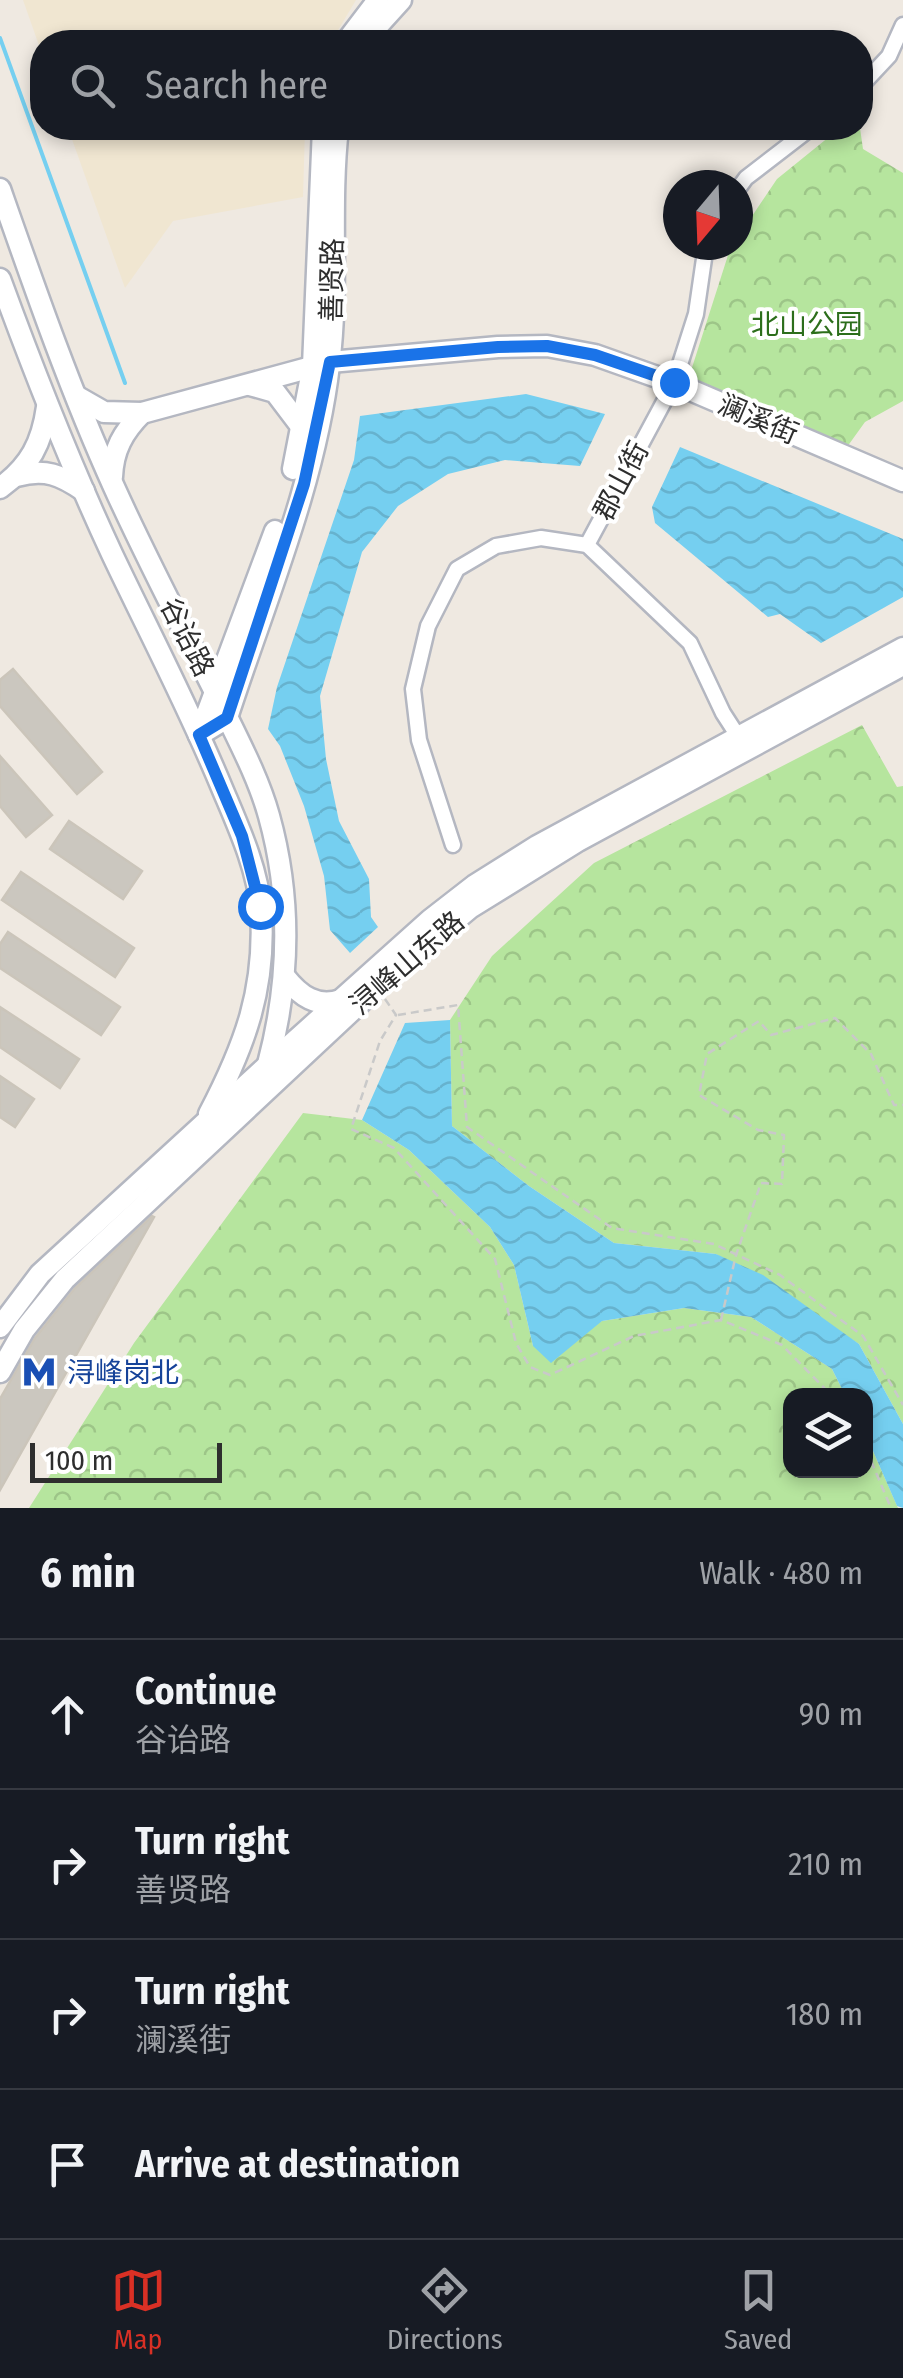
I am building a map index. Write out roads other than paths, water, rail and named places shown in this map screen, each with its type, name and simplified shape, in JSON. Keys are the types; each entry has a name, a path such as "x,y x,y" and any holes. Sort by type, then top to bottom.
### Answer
{"street":[{"path":"355,30 378,0"},
{"path":"374,30 402,0"},
{"path":"873,73 889,56 903,25"},
{"name":"善贤路","path":"199,735 278,522 322,364 322,140"},
{"name":"善贤路","path":"227,718 304,484 322,364 337,140"},
{"path":"753,173 795,140"},
{"name":"谷诒路","path":"0,190 75,395 113,485 216,694 268,813 285,910 285,977 276,1070 258,1099 65,1279 30,1322 0,1372"},
{"name":"郡山街","path":"587,545 674,382 696,314 704,260"},
{"name":"谷诒路","path":"0,279 84,492 199,735 242,836 257,888 262,936 258,996 236,1058 198,1131"},
{"name":"澜溪街","path":"142,413 322,364 547,346 595,355 674,382 903,481"},
{"path":"248,385 275,392 304,429"},
{"path":"75,395 104,412 142,413"},
{"path":"8,482 38,446 47,405"},
{"path":"113,485 115,452 128,427 142,413"},
{"path":"8,482 32,472 52,473 84,492"},
{"path":"452,845 419,740 413,688 428,626 457,569 496,546 542,538 587,545 690,644 743,744"},
{"path":"194,649 216,658 233,648"},
{"name":"浔峰山东路","path":"0,1327 40,1274 198,1131 470,908 903,648"},
{"name":"浔峰山东路","path":"276,1070 341,1000 430,920 492,873 903,665"},
{"path":"199,735 227,718"},
{"path":"285,977 308,999 322,1004 341,1000"},
{"path":"258,996 282,999"},
{"path":"250,1023 254,1046 276,1070"}],"water":[{"path":"526,394 605,414 580,466 505,460 448,474 398,506 362,552 320,696 326,759 339,821 369,879 371,917 378,927 350,953 330,930 324,876 304,806 280,746 268,729 277,687 354,460 360,416"},
{"path":"680,447 903,539 903,597 821,643 780,614 768,617 655,523 652,507"},
{"path":"450,1020 452,1126 529,1186 614,1243 716,1254 763,1275 859,1344 903,1424 903,1508 897,1506 873,1451 873,1388 842,1388 832,1369 751,1317 684,1308 602,1321 551,1363 533,1346 514,1265 490,1227 409,1150 362,1120 405,1023"}],"waterway":[{"path":"0,38 30,121"},
{"path":"37,140 125,383"}],"place":[{"name":"浔峰岗北","path":"39,1372"}],"park label":[{"name":"北山公园","path":"807,324"}]}
